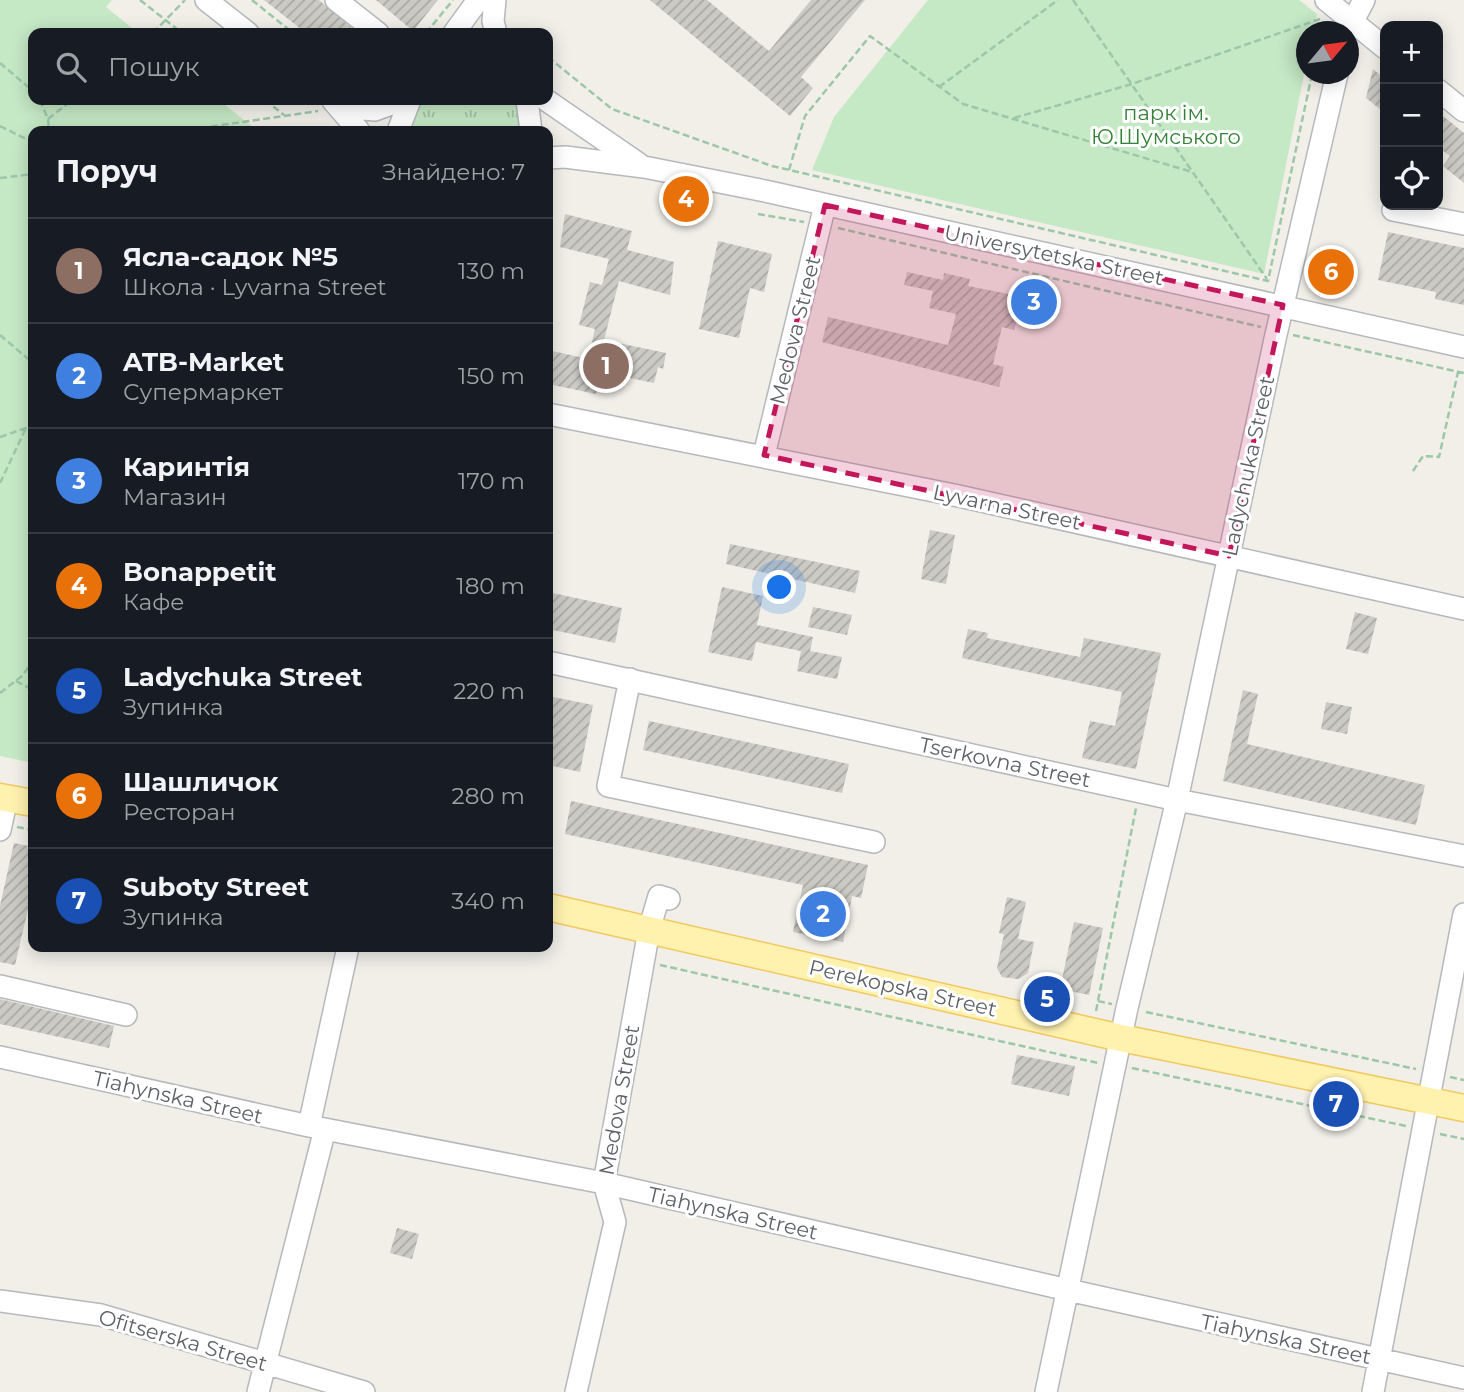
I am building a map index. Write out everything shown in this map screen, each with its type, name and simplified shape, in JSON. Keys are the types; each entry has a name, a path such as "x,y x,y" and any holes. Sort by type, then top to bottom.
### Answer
{"main road":[{"path":"4,797 28,802"},
{"name":"Perekopska Street","path":"553,908 1121,1038 1464,1108"}],"street":[{"path":"206,0 242,28"},
{"path":"337,0 372,28"},
{"path":"458,28 478,0"},
{"path":"495,0 495,28"},
{"path":"1326,0 1345,21"},
{"path":"1352,21 1364,0"},
{"path":"1359,32 1380,45"},
{"name":"Ladychuka Street","path":"1046,1392 1127,1008 1177,800 1283,305 1335,84"},
{"path":"1443,94 1464,111"},
{"name":"Universytetska Street","path":"553,104 644,167"},
{"path":"333,105 354,126"},
{"path":"339,105 374,110 388,105"},
{"path":"400,126 408,105"},
{"path":"528,105 530,126"},
{"name":"Universytetska Street","path":"553,158 644,167 823,215 1283,305 1464,347"},
{"path":"1392,210 1464,224"},
{"name":"Medova Street","path":"764,455 823,215"},
{"name":"Lyvarna Street","path":"553,415 764,455 1464,609"},
{"name":"Tserkovna Street","path":"553,663 1177,800 1464,856"},
{"path":"630,680 608,786 874,842"},
{"path":"0,830 4,797"},
{"name":"Medova Street","path":"576,1392 615,1222 604,1183 643,961 659,896 669,899"},
{"path":"1373,1392 1436,1074 1464,914"},
{"path":"258,1392 267,1363 317,1128 347,952"},
{"path":"0,986 125,1016"},
{"name":"Tiahynska Street","path":"0,1057 317,1128 604,1183 1464,1378"},
{"name":"Ofitserska Street","path":"0,1301 101,1315 364,1392"}],"path":[{"path":"140,0 175,28"},
{"path":"159,28 185,0"},
{"path":"252,0 287,28"},
{"path":"430,28 453,0"},
{"path":"939,87 1058,0"},
{"path":"1073,0 1268,281"},
{"path":"1012,118 1132,84 1296,28"},
{"path":"789,170 805,116 870,36 963,104 1192,172"},
{"path":"553,61 612,109 789,170 1268,281"},
{"path":"0,63 28,86"},
{"path":"1268,281 1310,84"},
{"path":"42,105 49,126"},
{"path":"48,119 66,105"},
{"path":"271,105 285,116"},
{"path":"215,126 317,111 330,105"},
{"path":"0,126 24,138 28,137"},
{"path":"0,178 28,175"},
{"path":"758,214 823,215 1267,328"},
{"path":"1286,333 1464,373"},
{"path":"0,335 28,359"},
{"path":"1413,471 1423,456 1439,457 1458,372"},
{"path":"0,437 26,428"},
{"path":"0,483 26,428"},
{"path":"0,693 16,681 28,667"},
{"path":"16,681 28,687"},
{"path":"1085,1060 1140,791"},
{"path":"643,961 1115,1067 1134,1068 1464,1139"},
{"path":"1098,1001 1436,1074"},
{"path":"1335,1111 1336,1104"}],"highlighted area":[{"path":"825,205 1283,305 1229,556 764,455"}],"green space":[{"path":"0,0 112,0 106,7 132,28 28,28 28,105 225,105 252,126 28,126 28,762 0,756"},
{"name":"парк ім. Ю.Шумського","path":"928,0 1299,0 1317,14 1315,21 1296,21 1296,84 1302,84 1264,274 812,170 834,117"},
{"path":"414,105 520,105 523,126 405,126"}],"building":[{"path":"264,0 319,0 351,28 300,28"},
{"path":"376,0 438,0 415,28 409,28"},
{"path":"650,0 707,0 769,51 811,0 865,0 801,77 813,88 790,116"},
{"path":"1373,69 1380,75 1380,109 1366,98"},
{"path":"1443,116 1464,133 1464,183 1443,166 1450,156 1443,151"},
{"path":"565,214 632,231 627,250 674,262 670,295 619,281 604,340 666,353 663,369 658,367 654,383 601,372 596,394 553,385 553,351 588,359 595,329 579,325 590,282 602,285 609,259 560,247"},
{"path":"1388,232 1464,248 1464,305 1435,299 1436,292 1378,280"},
{"path":"718,241 772,254 764,292 750,288 739,338 699,329"},
{"path":"907,272 943,280 944,273 970,279 968,286 1045,301 1039,328 1016,323 1014,330 1002,327 993,364 1004,367 999,387 822,342 828,317 948,345 956,314 929,308 933,291 904,285"},
{"path":"930,530 955,535 946,584 921,579"},
{"path":"730,544 860,571 855,593 726,564"},
{"path":"722,587 763,596 757,625 813,637 810,651 842,657 837,679 797,671 801,651 756,642 752,661 708,652"},
{"path":"553,593 622,608 615,643 553,630"},
{"path":"813,607 852,615 847,635 808,627"},
{"path":"1355,612 1377,618 1368,654 1346,649"},
{"path":"968,629 988,633 987,638 1080,657 1084,638 1161,653 1136,769 1082,758 1090,721 1115,726 1122,692 962,658"},
{"path":"1243,690 1258,694 1247,744 1425,785 1416,825 1223,781"},
{"path":"553,697 593,705 580,772 553,766"},
{"path":"1326,702 1352,707 1347,734 1321,729"},
{"path":"649,721 849,764 842,793 643,750"},
{"path":"571,801 868,865 861,898 852,896 843,942 793,932 803,885 565,834"},
{"path":"14,843 28,846 28,909 15,965 0,962 0,906"},
{"path":"1007,897 1026,902 1018,939 1034,942 1028,973 1019,979 1002,977 997,968 1004,934 999,933"},
{"path":"1074,922 1103,928 1089,995 1060,989"},
{"path":"0,999 114,1026 109,1048 0,1024"},
{"path":"1017,1055 1075,1066 1069,1096 1011,1084"},
{"path":"397,1228 419,1234 412,1259 390,1253"}],"place":[{"name":"Bonappetit","path":"686,199"},
{"name":"Шашличок","path":"1331,272"},
{"name":"Каринтія","path":"1034,302"},
{"name":"Ясла-садок №5","path":"606,366"},
{"name":"ATB-Market","path":"823,914"},
{"name":"Ladychuka Street","path":"1047,999"},
{"name":"Suboty Street","path":"1336,1104"}]}
